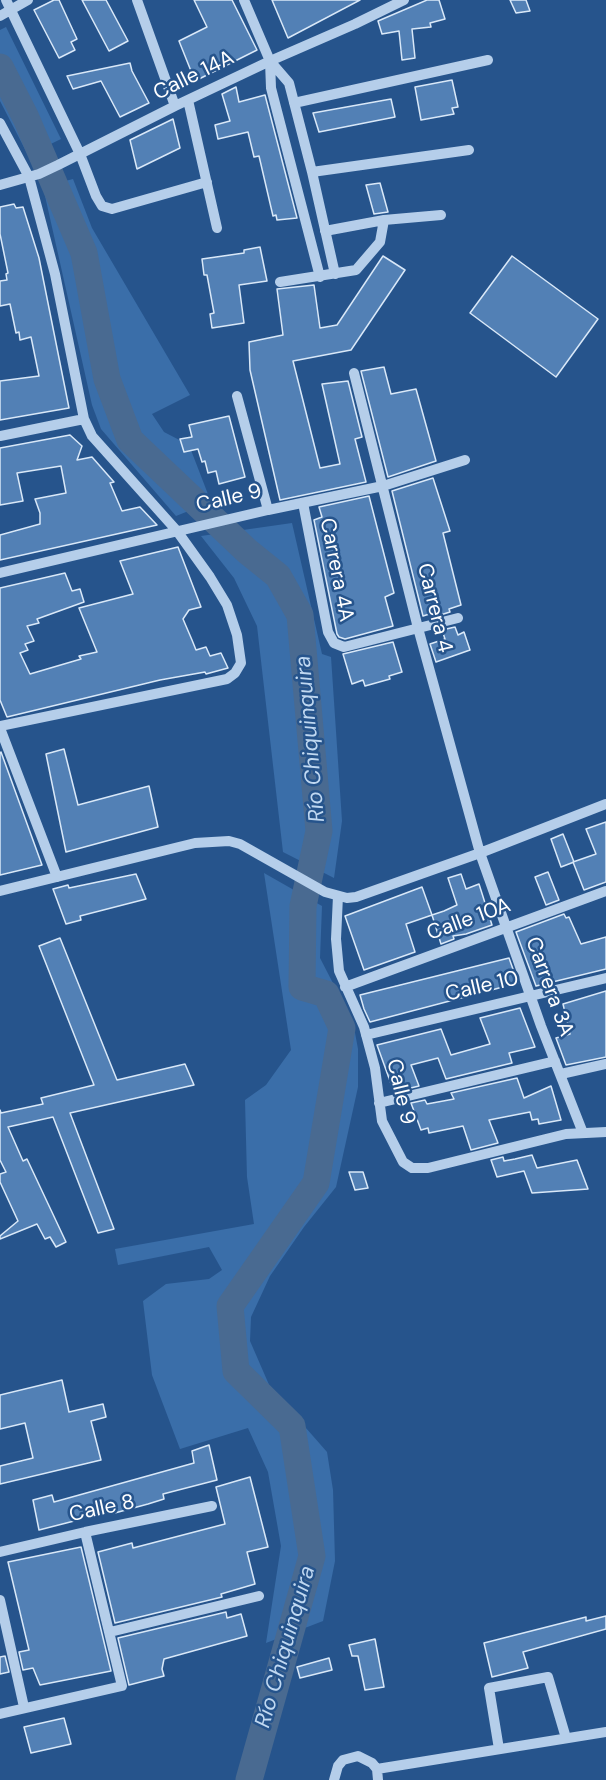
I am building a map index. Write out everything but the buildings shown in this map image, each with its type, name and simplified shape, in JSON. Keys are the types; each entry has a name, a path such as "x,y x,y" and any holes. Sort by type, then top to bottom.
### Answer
{"street":[{"path":"6,0 80,154 102,206 112,209 207,182"},
{"path":"0,16 28,0"},
{"path":"137,0 175,106"},
{"path":"244,0 270,61 289,83 335,274"},
{"name":"Calle 14A","path":"0,185 58,165 175,106 404,0"},
{"path":"294,103 488,60"},
{"path":"270,61 271,88 320,277"},
{"path":"188,100 217,228"},
{"path":"0,123 34,175 84,419 92,436 177,531 227,605 237,635 241,663 235,673 227,679 0,727 57,877"},
{"path":"312,172 469,150"},
{"path":"325,231 384,220 441,215"},
{"path":"280,282 356,270 380,242 384,220"},
{"name":"Carrera 4","path":"354,373 418,628 480,853"},
{"path":"237,396 268,510"},
{"path":"0,436 84,419"},
{"name":"Calle 9","path":"0,573 268,510 383,486 465,460"},
{"name":"Carrera 4A","path":"303,503 328,632 334,643 344,647 418,628"},
{"path":"418,628 459,618"},
{"path":"0,891 195,843 218,841 240,844 324,892 347,898 356,897 480,853 606,804"},
{"name":"Carrera 3A","path":"480,853 583,1133"},
{"name":"Calle 10A","path":"345,987 606,891"},
{"name":"Calle 9","path":"338,896 336,939 339,971 366,1035 375,1068 382,1121 403,1162 412,1168 428,1168 566,1134 606,1132"},
{"name":"Calle 10","path":"366,1035 606,978"},
{"path":"379,1103 555,1060"},
{"path":"561,1074 606,1064"},
{"name":"Calle 8","path":"0,1552 212,1506"},
{"path":"0,1714 122,1686 85,1532"},
{"path":"110,1632 259,1596"},
{"path":"0,1600 24,1707"},
{"path":"499,1749 489,1688 548,1677 566,1738"},
{"path":"334,1780 338,1766 351,1757 366,1758 377,1775 499,1749 606,1732"}],"shaded area":[{"path":"6,27 61,139 28,155 0,101 0,30"},
{"path":"73,179 92,228 190,395 152,414 164,432 189,445 211,502 176,516 101,429 92,405 43,187"},
{"path":"292,523 322,654 331,657 342,821 334,878 283,852 257,626 234,578 201,536"},
{"path":"264,873 322,906 320,958 353,1022 358,1049 358,1087 336,1187 304,1227 270,1276 251,1317 250,1341 270,1387 327,1452 333,1490 335,1561 323,1621 266,1643 281,1546 268,1472 248,1428 180,1449 152,1375 143,1301 166,1284 209,1279 222,1270 209,1247 118,1265 115,1249 254,1224 247,1177 245,1100 266,1085 291,1050"}],"waterway":[{"name":"Río Chiquinquira","path":"0,67 26,118 84,253 107,379 130,440 247,551 278,576 300,615 319,831 303,906 302,987 326,994 342,1028 316,1183 230,1306 236,1371 292,1426 312,1556 249,1780"}]}
